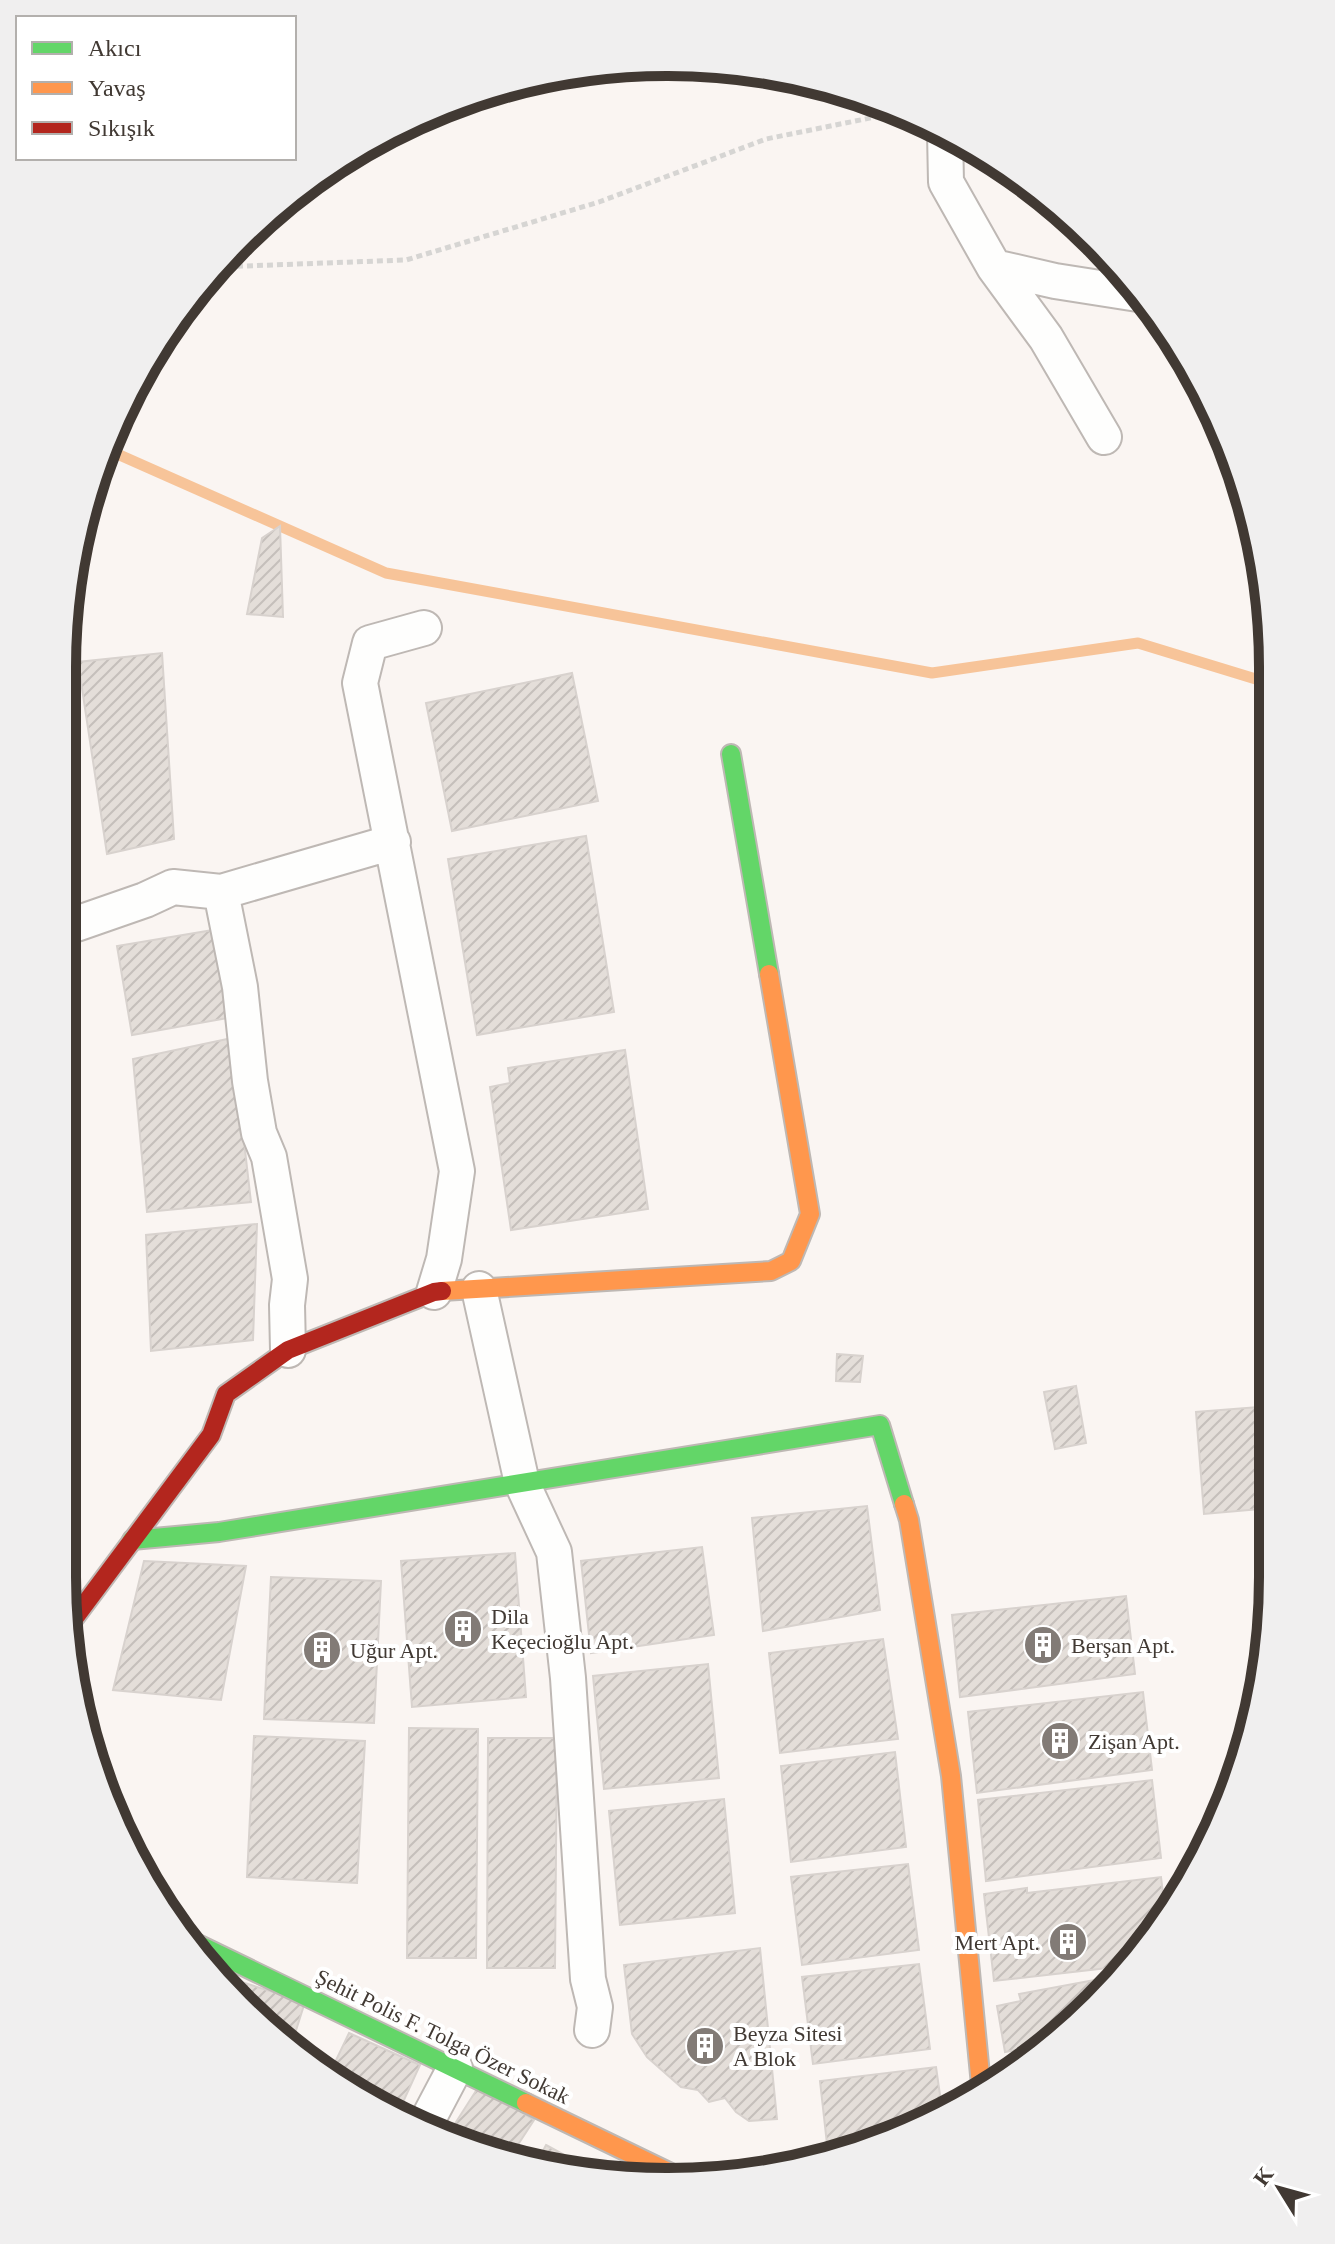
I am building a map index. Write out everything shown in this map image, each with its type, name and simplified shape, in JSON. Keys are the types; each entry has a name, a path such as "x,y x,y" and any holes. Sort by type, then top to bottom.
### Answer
{"street":[{"path":"945,146 946,182 994,267 1046,338 1104,437"},
{"path":"994,267 1124,292"},
{"path":"424,628 370,643 360,683 457,1171 444,1259 434,1292"},
{"path":"77,1615 211,1435 226,1394 288,1350 434,1292 771,1271 791,1261 810,1214 731,754"},
{"path":"76,924 173,887 221,892 393,842"},
{"path":"221,892 240,987 259,1133 269,1157 290,1279 288,1350"},
{"path":"479,1289 522,1483 554,1552 568,1678 588,1979 595,2007 592,2030"},
{"path":"132,1540 219,1532 880,1425 909,1520 951,1776 980,2078"},
{"name":"Şehit Polis F. Tolga Özer Sokak","path":"208,1949 660,2168"},
{"path":"429,2117 455,2068"}],"path":[{"path":"233,266 406,260 599,202 766,139 881,116"}],"building":[{"path":"280,526 283,617 247,614 262,538"},
{"path":"162,653 174,839 107,854 78,662"},
{"path":"572,673 598,801 452,831 426,703"},
{"path":"586,836 614,1012 477,1035 448,859"},
{"path":"219,929 228,1018 132,1035 117,946"},
{"path":"232,1038 251,1202 147,1212 133,1059"},
{"path":"625,1050 648,1209 511,1230 490,1087 510,1083 508,1068"},
{"path":"257,1224 253,1340 151,1351 146,1235"},
{"path":"837,1354 863,1356 860,1382 836,1381"},
{"path":"1076,1386 1086,1443 1055,1449 1044,1392"},
{"path":"1259,1407 1259,1509 1204,1514 1196,1412"},
{"path":"867,1506 880,1610 763,1631 752,1518"},
{"path":"702,1547 714,1635 591,1653 581,1561"},
{"name":"Dila Keçecioğlu Apt.","path":"515,1553 526,1697 412,1707 401,1561"},
{"path":"144,1561 246,1566 221,1700 113,1690"},
{"name":"Uğur Apt.","path":"271,1577 381,1581 374,1723 264,1719"},
{"name":"Berşan Apt.","path":"1126,1596 1135,1674 960,1697 952,1615"},
{"path":"883,1639 898,1739 780,1753 769,1653"},
{"path":"708,1664 719,1778 604,1789 593,1676"},
{"name":"Zişan Apt.","path":"1143,1692 1152,1770 977,1793 968,1712"},
{"path":"409,1728 478,1729 476,1958 407,1958"},
{"path":"254,1736 365,1741 357,1883 247,1877"},
{"path":"488,1738 557,1738 555,1968 487,1968"},
{"path":"895,1752 906,1847 791,1862 781,1766"},
{"path":"1152,1780 1161,1858 986,1881 978,1800"},
{"path":"724,1799 735,1913 620,1925 609,1811"},
{"path":"908,1864 919,1950 802,1965 791,1877"},
{"name":"Mert Apt.","path":"1161,1877 1164,1898 1111,1968 994,1981 984,1894 1027,1888 1027,1893"},
{"name":"Beyza Sitesi A Blok","path":"760,1948 777,2119 749,2121 736,2112 725,2098 709,2102 698,2090 681,2087 647,2057 632,2034 624,1965"},
{"path":"919,1964 930,2049 813,2064 802,1977"},
{"path":"1101,1979 1028,2046 1005,2052 997,2006 1021,2001 1019,1994"},
{"path":"235,1980 305,2002 294,2035"},
{"path":"349,2033 420,2065 402,2105 334,2065"},
{"path":"936,2067 941,2101 894,2123 827,2146 820,2081"},
{"path":"479,2086 534,2120 516,2148 453,2127"},
{"path":"546,2145 575,2161 552,2157 541,2154"}],"waterway":[{"path":"116,453 386,573 932,673 1138,643 1259,680"}],"traffic: fast":[{"path":"731,754 769,974"},
{"path":"132,1540 219,1532 880,1425 904,1504"},
{"path":"208,1949 526,2103"}],"traffic: slow":[{"path":"442,1291 771,1271 791,1261 810,1214 769,974"},
{"path":"904,1504 951,1776 980,2078"},
{"path":"526,2103 660,2168"}],"traffic: jam":[{"path":"77,1615 211,1435 226,1394 288,1350 442,1291"}],"place":[{"name":"Dila Keçecioğlu Apt.","path":"463,1629"},
{"name":"Berşan Apt.","path":"1043,1645"},
{"name":"Uğur Apt.","path":"322,1650"},
{"name":"Zişan Apt.","path":"1060,1741"},
{"name":"Mert Apt.","path":"1068,1942"},
{"name":"Beyza Sitesi A Blok","path":"705,2046"}]}
